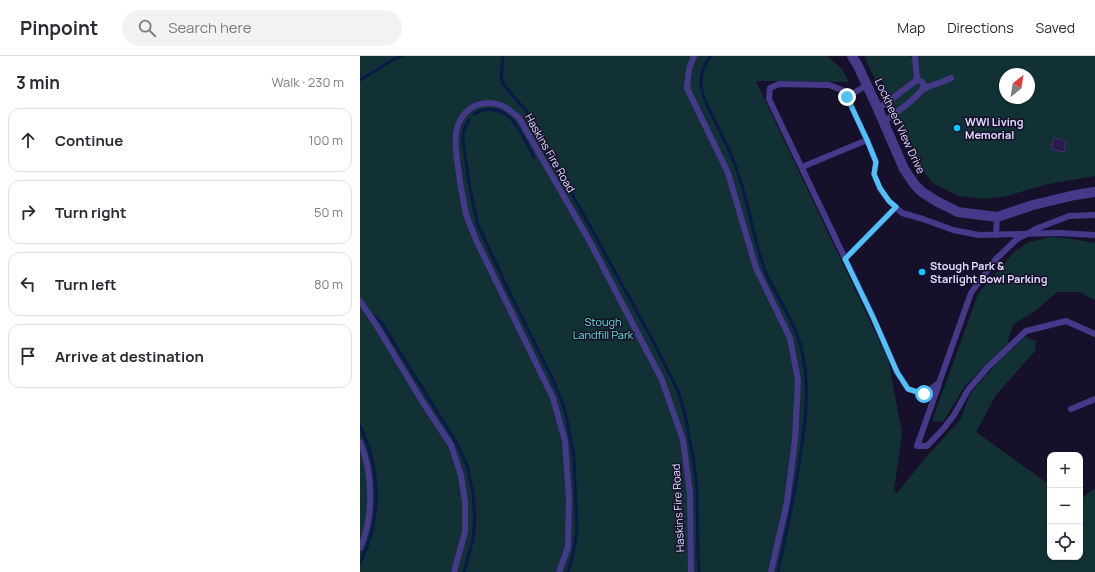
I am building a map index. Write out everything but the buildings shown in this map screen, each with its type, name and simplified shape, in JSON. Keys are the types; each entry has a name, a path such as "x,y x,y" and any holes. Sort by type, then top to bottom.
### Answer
{"street":[{"name":"Lockheed View Drive","path":"852,56 867,85 904,169 915,185 922,192 936,201 958,212 997,217 1033,205 1095,192"}],"lane":[{"path":"694,56 689,69 687,88 728,173 756,268 790,338 798,380 795,440 787,502 771,572"},
{"path":"914,56 917,80"},
{"path":"884,122 928,86 941,83 951,78"},
{"path":"917,80 922,82 924,85 923,90"},
{"path":"878,109 917,80"},
{"path":"939,383 924,394 908,389 897,372 873,317 769,99 770,88 779,84 829,85 842,90 847,97 876,162 874,174 880,188 889,201 902,213 953,230 979,236 1058,233 1095,235"},
{"path":"847,97 867,85"},
{"name":"Haskins Fire Road","path":"559,572 568,547 569,498 565,441 553,398 476,240 466,215 460,185 456,143 457,129 461,119 467,111 476,105 488,102 501,104 512,111 519,118 590,242 662,380 683,440 690,493 691,572"},
{"path":"802,168 867,140"},
{"path":"845,259 896,207"},
{"path":"1095,215 1069,216 1038,228 1017,239 995,260 971,293 917,446 927,446 954,415 968,390 988,367 1026,331 1066,321 1095,334"},
{"path":"996,235 997,217"},
{"path":"360,301 451,445 461,475 465,502 465,532 454,572"},
{"path":"1071,409 1095,399"},
{"path":"360,442 365,453 370,485 370,502 369,521 360,548"}],"green space":[{"name":"Stough Landfill Park","path":"360,56 827,56 842,69 849,82 756,81 888,359 902,433 894,491 897,493 926,457 960,420 970,394 996,364 1025,337 1036,341 1035,351 996,395 976,432 1047,483 1047,560 1083,560 1083,497 1095,488 1095,572 360,572"},
{"path":"864,56 1095,56 1095,176 1048,184 1007,196 986,199 958,196 933,183 916,163 882,81 877,84"},
{"path":"1051,237 1095,243 1095,300 1079,292 1057,292 1035,311 1013,325 1007,344 965,386 943,422 932,421 978,294 1016,250 1030,242"}],"waterway":[{"path":"360,80 402,56"},
{"path":"503,56 501,78 503,84 527,112 653,341 678,391 685,414 697,489 699,572"},
{"path":"711,56 701,76 703,94 724,139 740,179 754,235 767,276 795,329 801,347 806,376 806,406 799,465 778,572"},
{"path":"474,114 486,110 496,110 505,114 519,129 534,158"},
{"path":"469,120 464,130 463,141 470,189 478,225 553,380 566,415 574,457 577,531 568,572"},
{"path":"370,314 381,322 456,442 467,465 473,493 475,519 473,539 464,572"},
{"path":"360,426 367,442 372,460 376,494 372,530 360,563"}],"place":[{"name":"WWI Living Memorial","path":"957,128"},
{"name":"Stough Park & Starlight Bowl Parking","path":"922,272"}],"route":[{"path":"847,97 876,162 874,174 880,188 889,201 896,207 845,259 897,372 908,389 924,394"}]}
